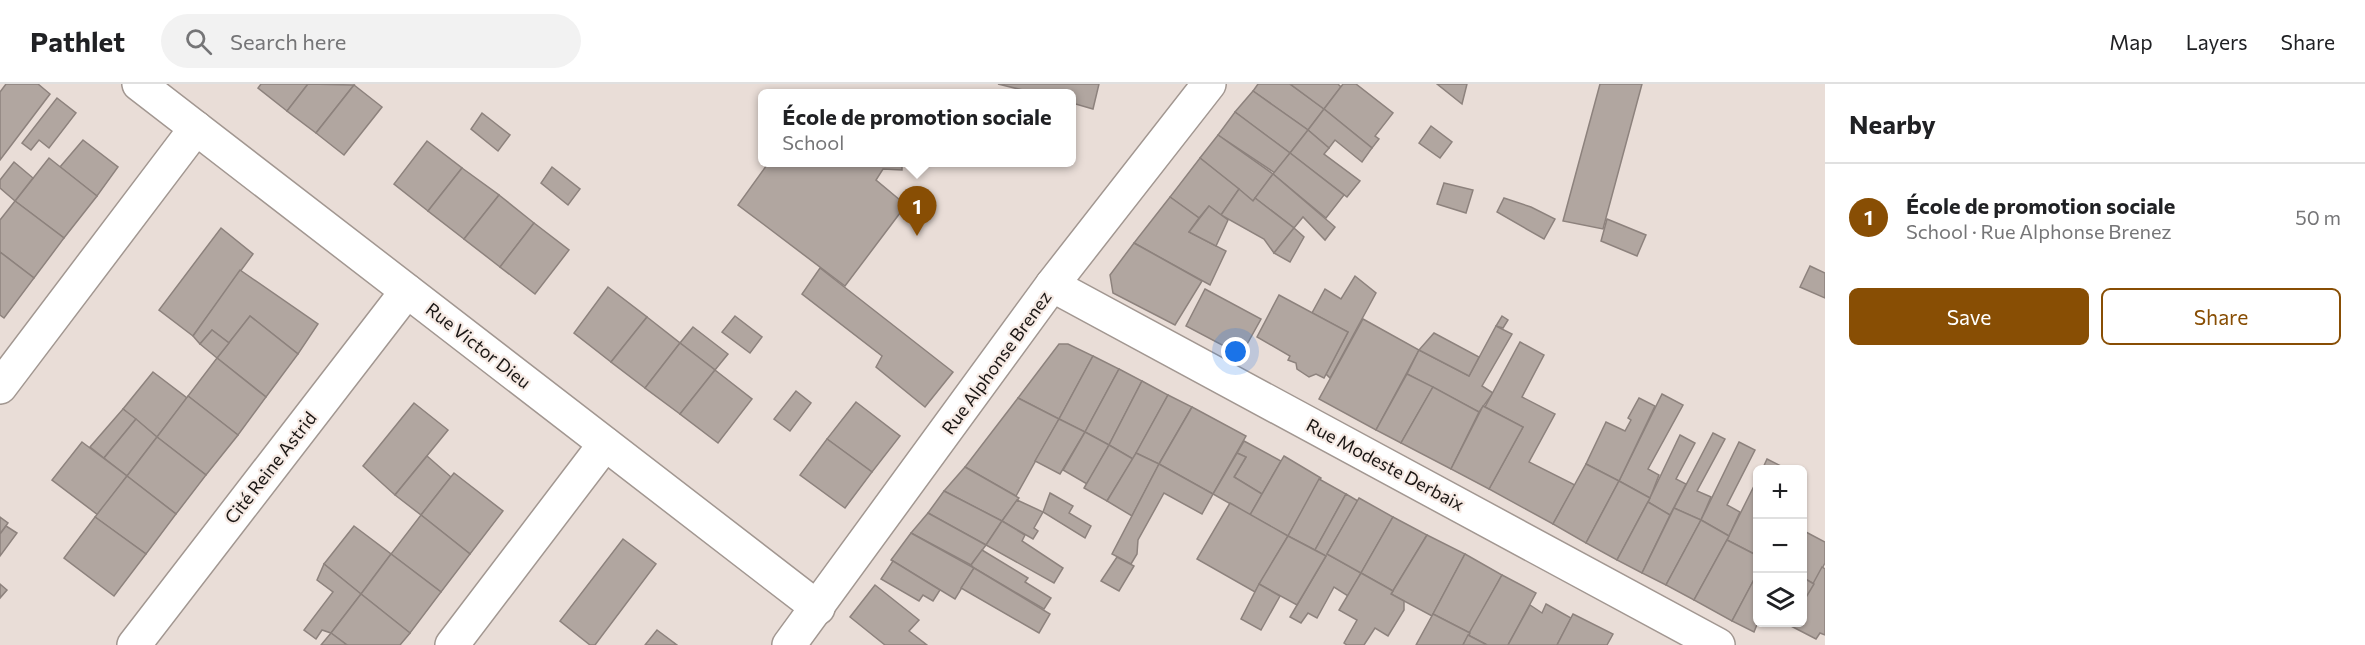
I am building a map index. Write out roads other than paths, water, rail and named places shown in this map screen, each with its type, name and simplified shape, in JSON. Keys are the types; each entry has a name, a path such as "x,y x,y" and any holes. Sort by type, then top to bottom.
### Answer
{"street":[{"name":"Rue Victor Dieu","path":"140,84 818,608"},
{"name":"Rue Alphonse Brenez","path":"789,645 1052,285 1209,84"},
{"path":"0,387 196,128"},
{"name":"Rue Modeste Derbaix","path":"1052,285 1718,645"},
{"name":"Cité Reine Astrid","path":"134,645 407,291"},
{"path":"452,645 605,444"}],"place":[{"name":"École de promotion sociale","path":"917,236"}]}
